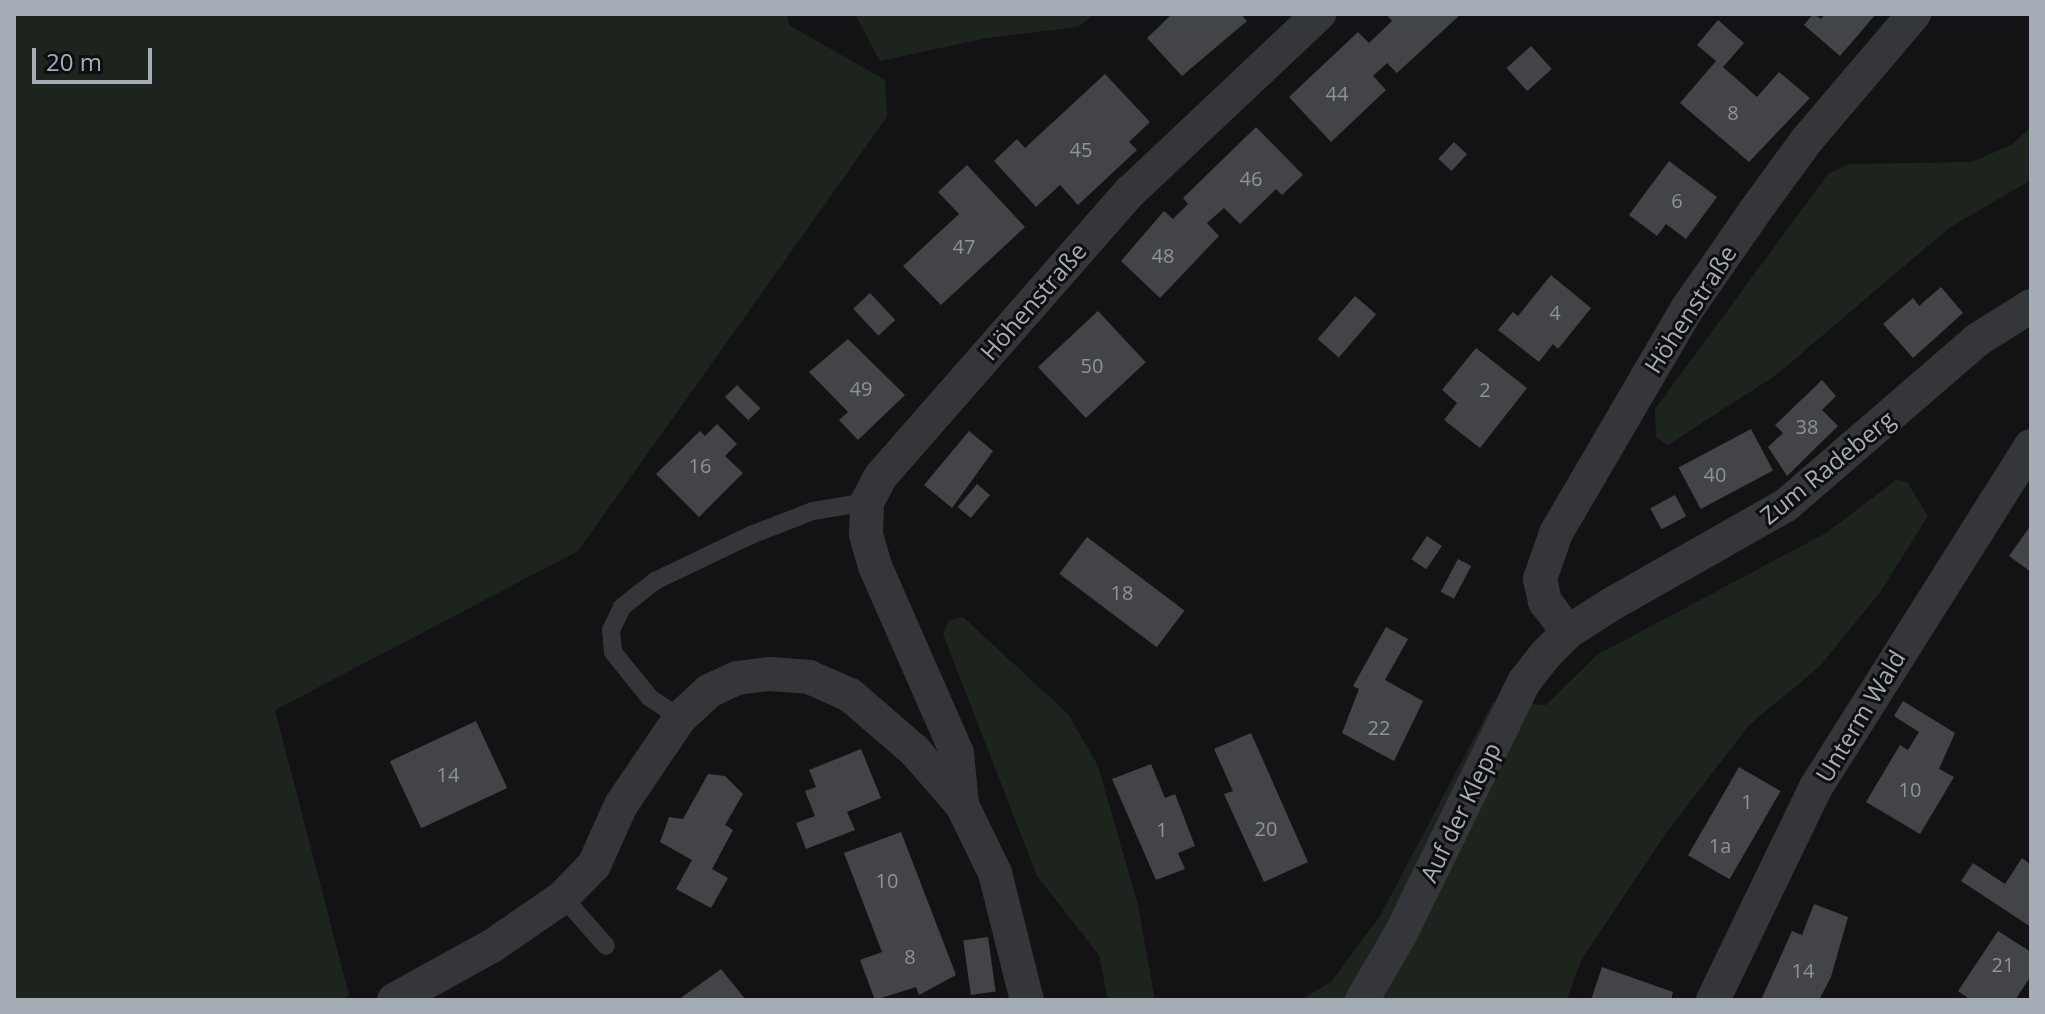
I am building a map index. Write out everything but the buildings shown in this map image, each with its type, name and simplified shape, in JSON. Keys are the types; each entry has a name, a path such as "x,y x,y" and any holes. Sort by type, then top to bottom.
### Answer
{"street":[{"name":"Höhenstraße","path":"867,502 891,464 1130,192 1319,14"},
{"name":"Höhenstraße","path":"1568,632 1545,602 1540,579 1556,533 1680,322 1755,211 1806,141 1914,14"},
{"name":"Zum Radeberg","path":"1568,632 1786,505 1977,340 2031,306"},
{"name":"Unterm Wald","path":"1713,1000 1816,787 2031,446"},
{"path":"867,502 866,535 875,566 957,753 962,805"},
{"name":"Auf der Klepp","path":"1362,1000 1400,935 1524,682 1568,632"},
{"path":"394,1000 492,946 563,897 594,865 621,805 680,718 709,691 737,678 809,677 850,695 881,719 962,805 995,873 1027,1000"}],"lane":[{"path":"680,718 650,698 613,652 611,630 622,607 655,581 751,535 813,511 867,502"},
{"path":"563,897 606,946"}],"shaded area":[{"path":"14,14 787,14 789,25 885,80 887,117 578,551 275,710 349,995 342,1000 14,1000"},
{"path":"855,14 1094,14 1078,27 987,38 880,61"},
{"path":"2031,127 2031,180 1949,228 1776,375 1668,445 1656,437 1655,409 1828,174 1849,164 1972,162 2011,145"},
{"path":"1896,480 1907,482 1928,516 1880,592 1820,666 1749,725 1667,832 1581,960 1567,1000 1300,1000 1331,982 1380,916 1493,702 1546,705 1597,655 1826,533"},
{"path":"963,617 1068,714 1098,766 1138,905 1155,1000 1108,1000 1099,955 1037,876 943,634 949,620"}]}
